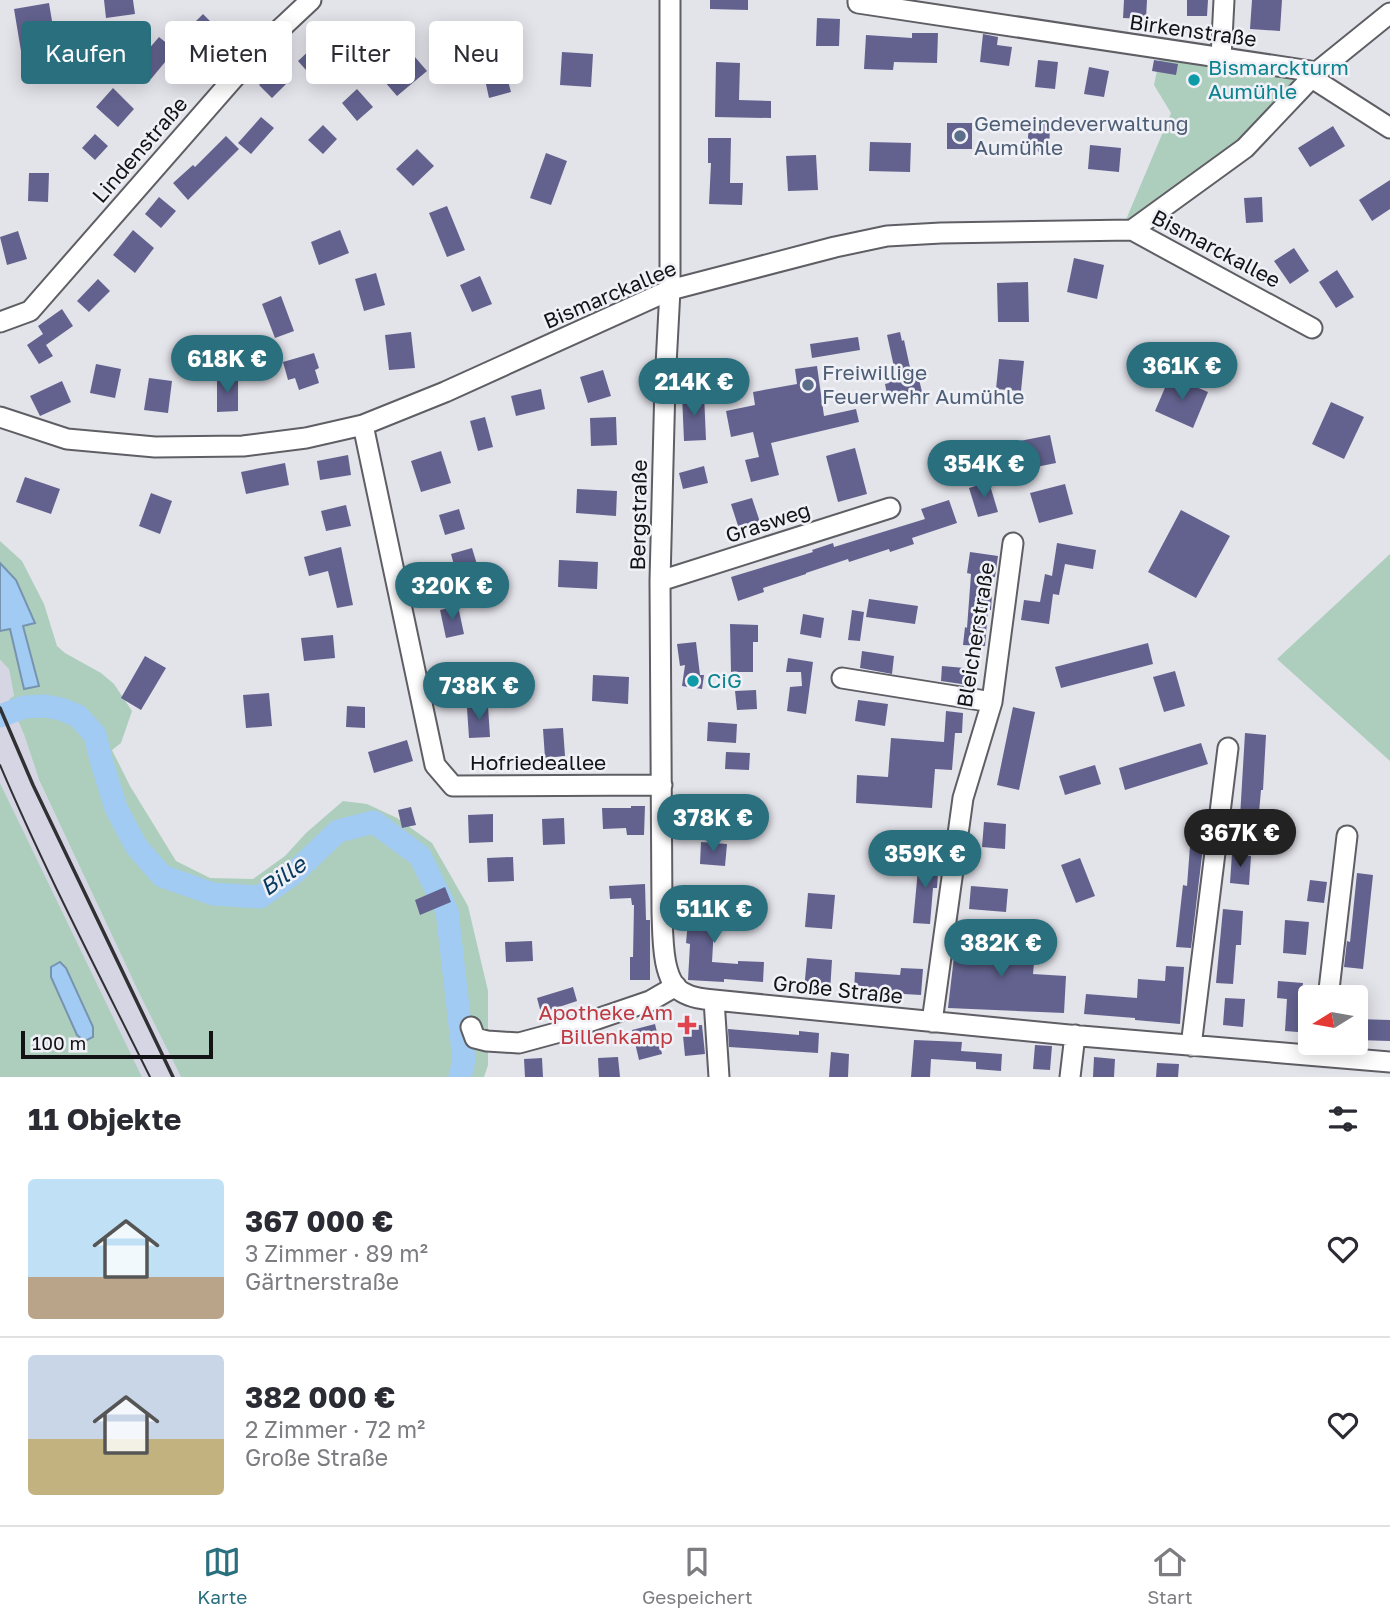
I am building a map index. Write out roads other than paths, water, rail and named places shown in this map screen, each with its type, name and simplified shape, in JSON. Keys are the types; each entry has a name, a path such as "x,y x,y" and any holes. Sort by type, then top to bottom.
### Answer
{"street":[{"name":"Lindenstraße","path":"0,322 30,311 262,46 311,0"},
{"name":"Bergstraße","path":"670,0 670,290 660,581 662,912 664,954 676,986"},
{"name":"Birkenstraße","path":"858,0 858,3 1221,58 1315,75"},
{"path":"1221,58 1224,0"},
{"path":"1132,230 1245,148 1315,75 1390,13"},
{"path":"1315,75 1390,128"},
{"name":"Bismarckallee","path":"0,417 67,439 155,447 243,446 306,438 363,425 445,392 670,290 887,236 1132,230 1312,328"},
{"name":"Hofriedeallee","path":"363,425 435,765 453,786 662,785"},
{"name":"Grasweg","path":"660,581 890,508"},
{"name":"Bleicherstraße","path":"932,1022 963,798 992,702 1013,543"},
{"path":"842,678 992,702"},
{"path":"1191,1046 1228,748"},
{"path":"1330,985 1347,836"},
{"path":"471,1027 475,1038 519,1043 650,1001 676,986"},
{"name":"Große Straße","path":"676,986 678,990 693,997 715,1000 1191,1046 1298,1049"},
{"path":"715,1000 719,1077"},
{"path":"1070,1077 1075,1035"},
{"name":"Große Straße","path":"1350,1055 1390,1062"}],"water":[{"path":"0,563 16,580 35,623 23,626 39,686 24,689 10,629 0,631"},
{"path":"60,962 66,968 93,1027 93,1037 85,1041 77,1035 51,977 51,967"}],"waterway":[{"name":"Bille","path":"0,716 24,707 45,706 78,716 95,735 116,808 136,846 162,876 213,894 260,897 294,873 338,831 374,822 420,856 447,911 464,1060 460,1077"}],"tram line":[{"path":"0,765 54,883 150,1077"}],"railway":[{"path":"0,708 33,785 173,1077"}],"place":[{"name":"Bismarckturm Aumühle","path":"1194,80"},
{"name":"Gemeindeverwaltung Aumühle","path":"960,136"},
{"name":"Freiwillige Feuerwehr Aumühle","path":"808,385"},
{"name":"CiG","path":"693,681"},
{"name":"Apotheke Am Billenkamp","path":"687,1025"}]}
